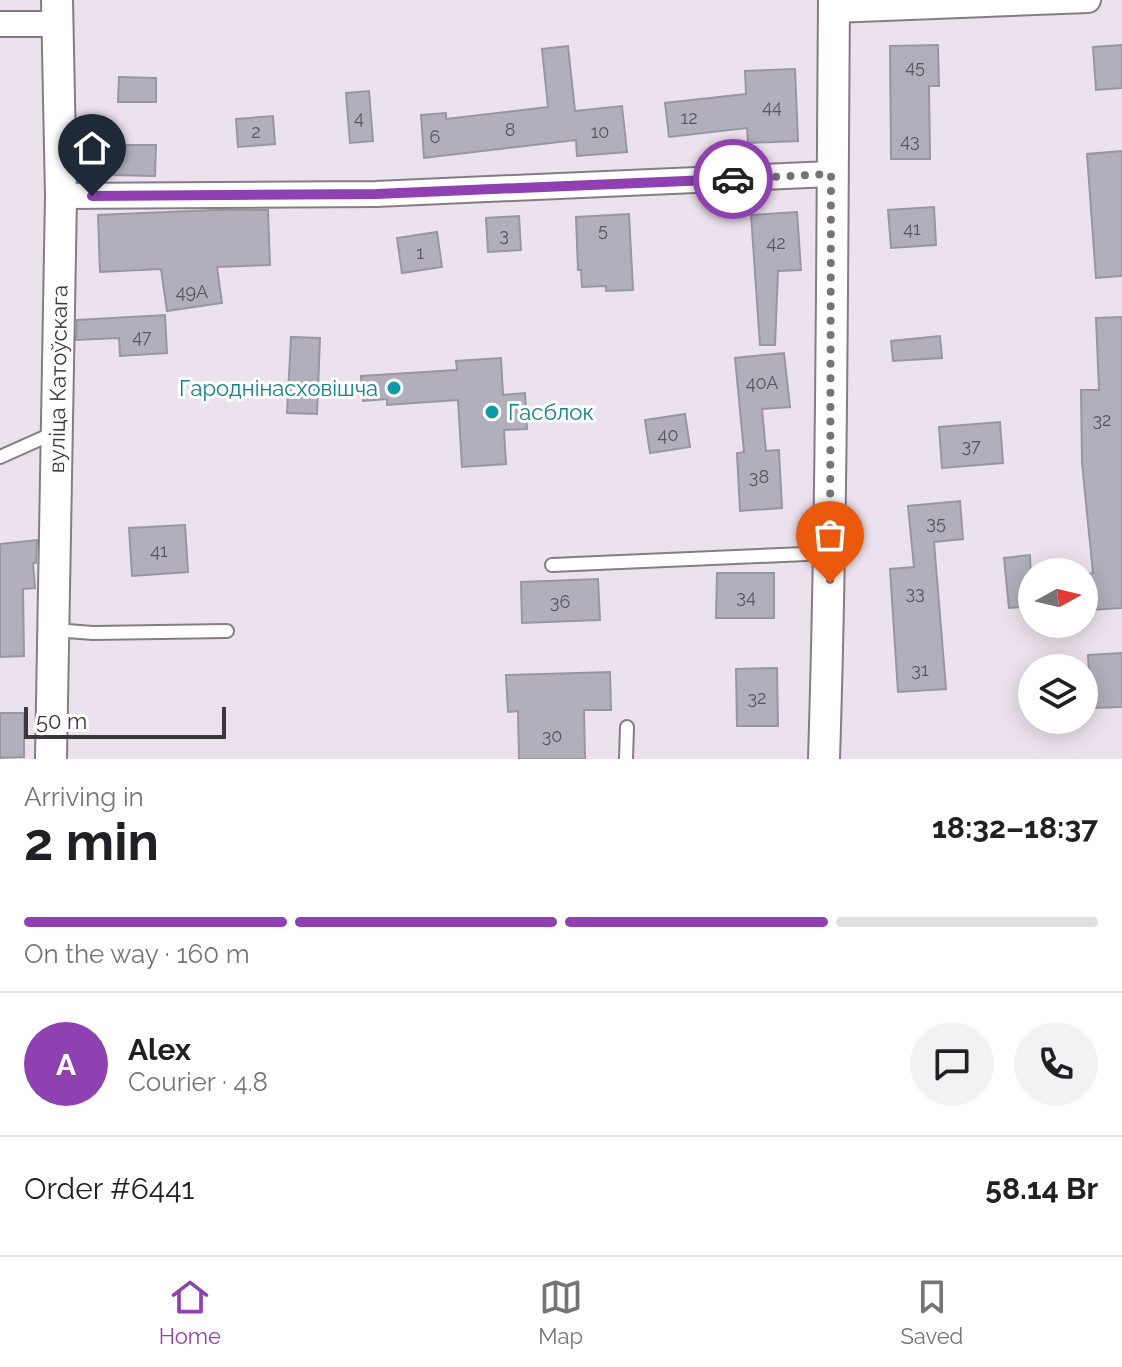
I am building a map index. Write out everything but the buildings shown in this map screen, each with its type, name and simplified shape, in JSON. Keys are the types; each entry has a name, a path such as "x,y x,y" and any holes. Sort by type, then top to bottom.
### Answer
{"street":[{"path":"824,759 831,553 834,5 1088,0"},
{"path":"0,24 57,12"},
{"name":"вуліца Катоўскага","path":"51,759 61,196 57,12"},
{"path":"61,196 376,194 831,174"}],"lane":[{"path":"0,457 56,432"},
{"path":"552,565 831,553"},
{"path":"54,630 93,633 227,631"},
{"path":"626,759 627,727"}],"way so far":[{"path":"733,179 831,174 830,583"}],"place":[{"name":"Гароднінасховішча","path":"394,388"},
{"name":"Гасблок","path":"492,412"}],"route":[{"path":"92,196 376,194 733,179"}]}
